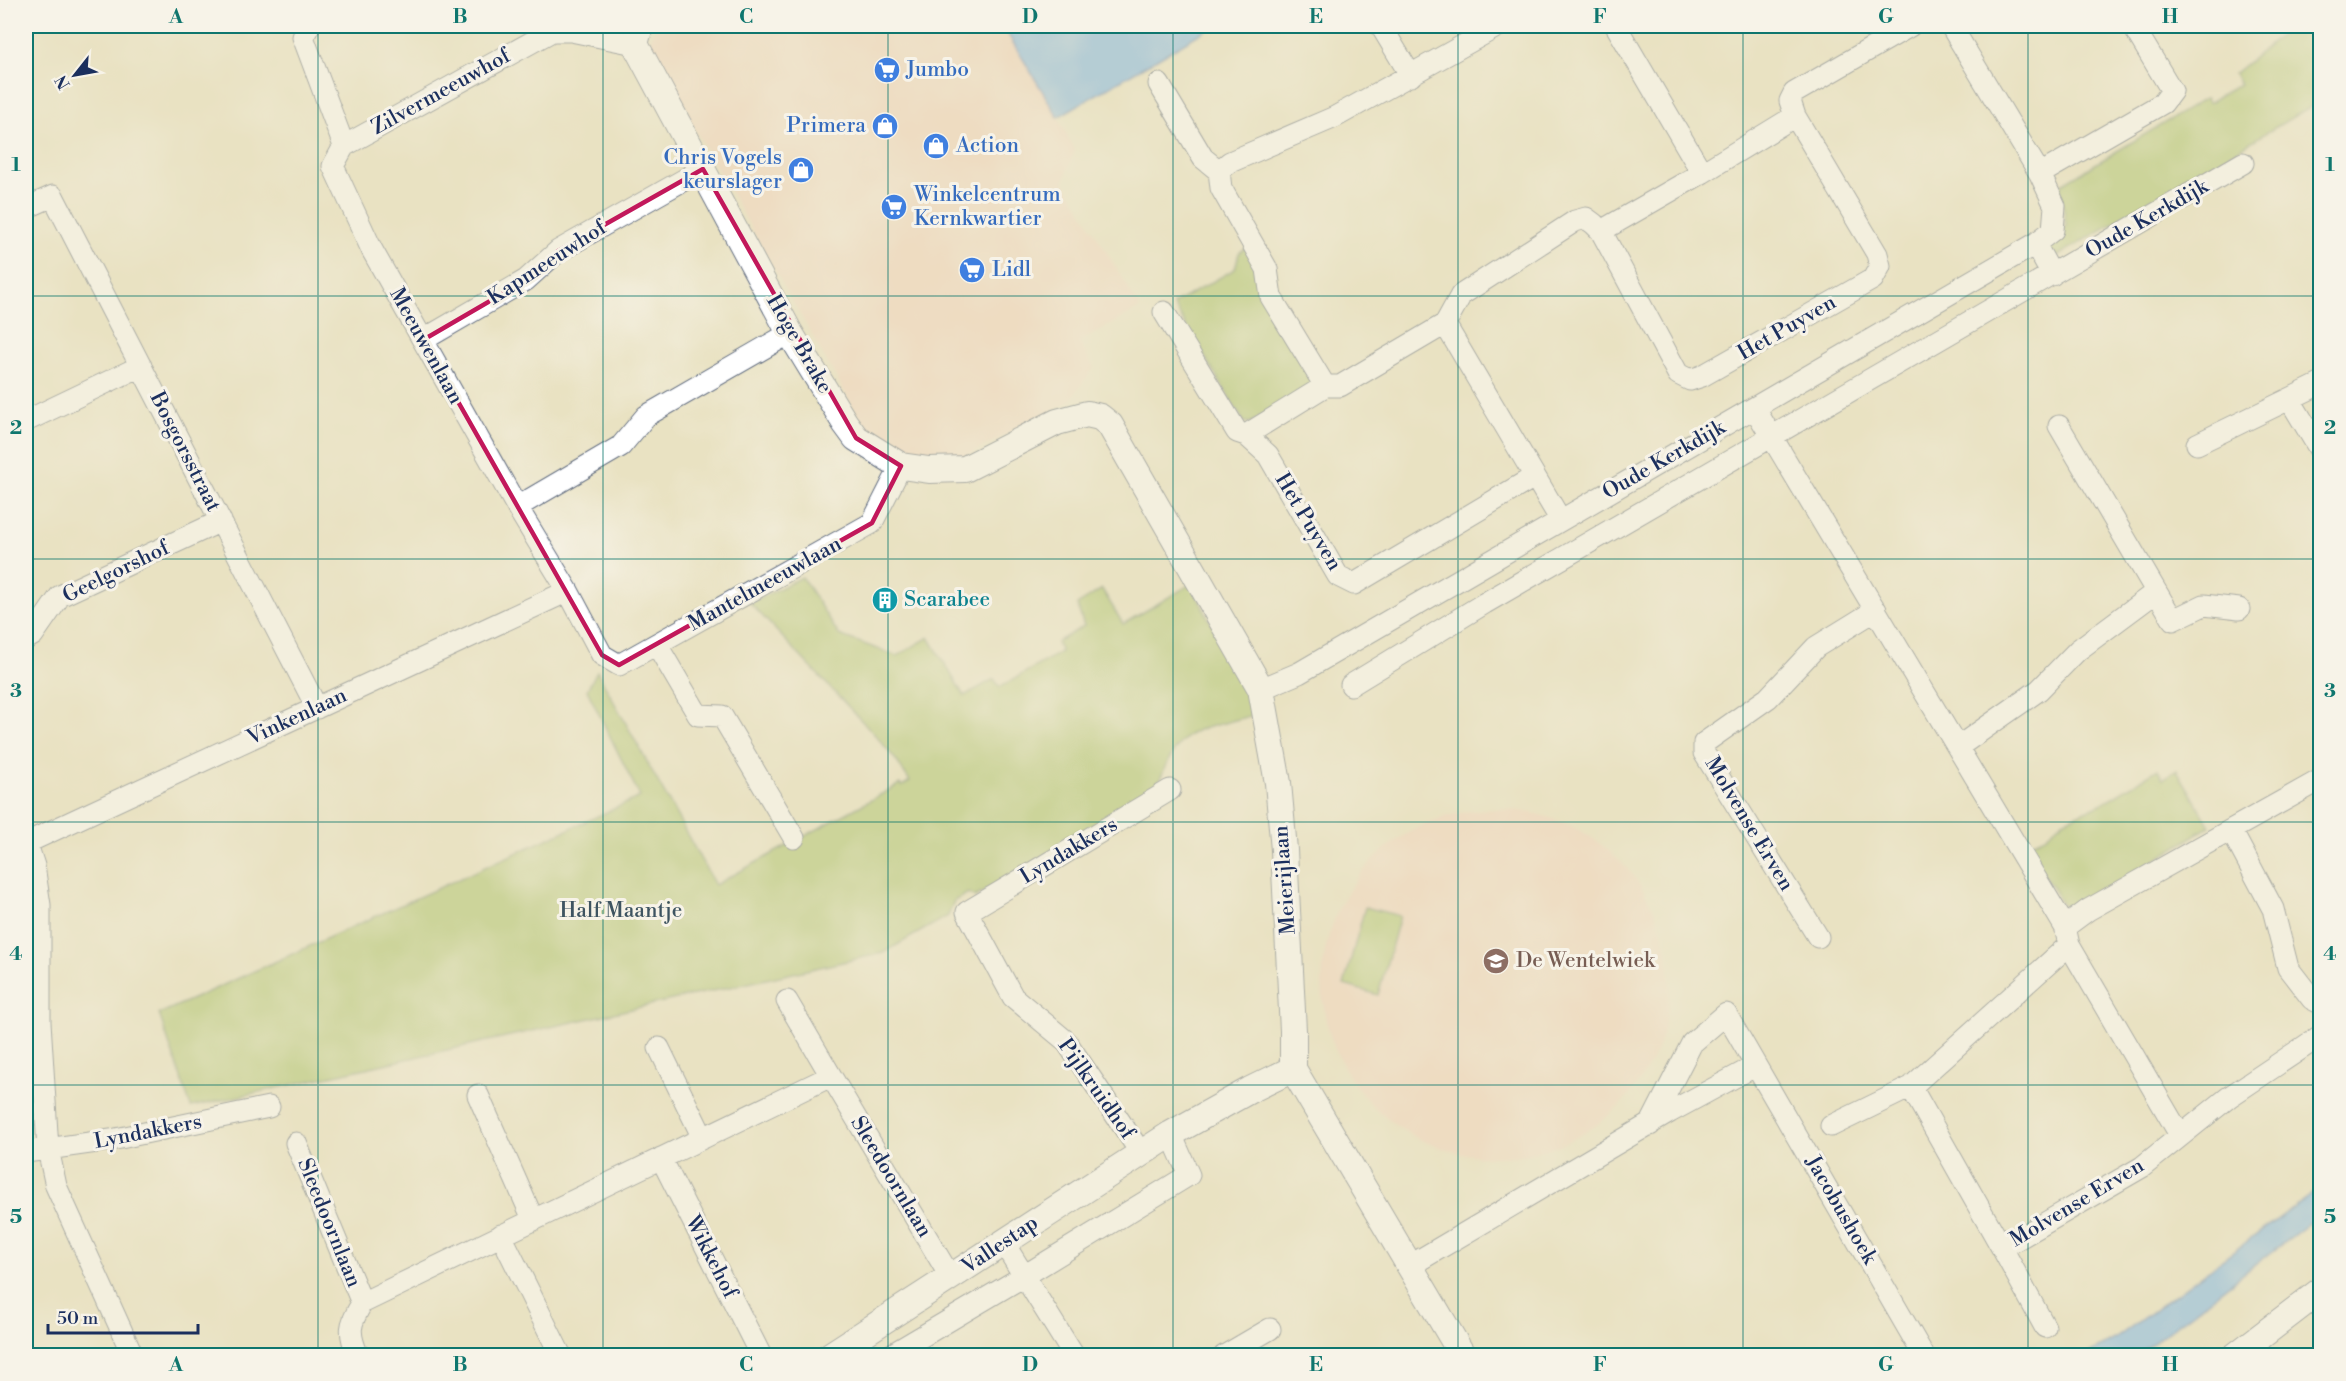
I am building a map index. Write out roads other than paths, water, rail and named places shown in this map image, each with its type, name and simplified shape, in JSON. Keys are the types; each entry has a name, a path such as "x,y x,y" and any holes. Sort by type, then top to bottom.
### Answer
{"street":[{"path":"309,26 303,37 344,146"},
{"path":"1381,26 1411,76"},
{"path":"1219,171 1230,162 1335,117 1498,26"},
{"path":"1616,26 1702,173"},
{"path":"1246,435 1325,386 1340,386 1445,324 1461,295 1575,221 1586,218 1600,231 1796,117 1790,101 1794,93 1910,26"},
{"path":"1952,26 2040,174 2055,206 2054,230 2035,244 2052,275"},
{"path":"2040,174 2163,103 2172,91 2133,26"},
{"name":"Zilvermeeuwhof","path":"344,146 552,31 571,28 638,35"},
{"name":"Hoge Brake","path":"638,35 703,169 790,333 856,438 901,466 929,470 965,469 1057,422 1086,414"},
{"path":"1159,84 1203,158 1219,171 1221,188 1267,269 1271,297 1325,386"},
{"name":"Het Puyven","path":"1600,231 1678,374 1690,381 1710,372 1873,279 1880,266 1877,254 1796,117"},
{"name":"Meeuwenlaan","path":"344,146 333,166 372,250 517,507 568,591 602,655"},
{"name":"Oude Kerkdijk","path":"1351,685 1485,603 2243,163"},
{"name":"Kapmeeuwhof","path":"423,340 526,280 558,250 703,169"},
{"name":"Bosgorsstraat","path":"26,208 53,196 317,708"},
{"name":"Oude Kerkdijk","path":"1261,689 1299,673 2035,244"},
{"name":"Het Puyven","path":"1164,312 1237,432 1246,435 1268,455 1338,576 1354,584 1534,477"},
{"path":"1445,324 1560,519"},
{"path":"517,507 621,446 646,416 790,333"},
{"path":"26,421 141,366"},
{"path":"2197,444 2320,384"},
{"path":"2290,400 2320,450"},
{"path":"1755,408 1958,747 2180,1135"},
{"name":"Meierijlaan","path":"1086,414 1100,417 1110,425 1261,689 1278,783 1284,850 1293,1069"},
{"path":"2059,426 2173,620 2204,605 2239,609"},
{"name":"Mantelmeeuwlaan","path":"602,655 620,665 872,523 901,466"},
{"name":"Geelgorshof","path":"26,639 33,635 60,596 221,521"},
{"path":"1467,574 1485,603"},
{"name":"Vinkenlaan","path":"26,842 568,591"},
{"path":"1958,747 2039,690 2079,650 2156,592"},
{"name":"Molvense Erven","path":"1818,937 1704,753 1704,743 1768,698 1816,647 1876,610"},
{"path":"657,645 698,715 722,716 794,838"},
{"path":"1831,1126 1911,1087 2067,936 2088,910 2320,780"},
{"name":"Lyndakkers","path":"968,912 1170,790"},
{"path":"2231,830 2273,909 2288,968 2312,999 2320,1003"},
{"path":"26,842 40,905 40,1022 48,1149 56,1186 133,1356"},
{"name":"Pijlkruidhof","path":"968,912 1013,996 1066,1041 1141,1153"},
{"name":"Sleedoornlaan","path":"787,1001 951,1278"},
{"name":"Jacobushoek","path":"1650,1125 1692,1043 1726,1014 1852,1228 1924,1356"},
{"name":"Molvense Erven","path":"2001,1248 2142,1167 2229,1097 2320,1036"},
{"path":"659,1048 703,1138"},
{"path":"1411,1265 1755,1066"},
{"path":"1293,1069 1463,1356"},
{"name":"Vallestap","path":"829,1356 1171,1134 1293,1069"},
{"name":"Sleedoornlaan","path":"358,1356 353,1344 351,1322 362,1303 831,1076"},
{"name":"Molvense Erven","path":"1911,1087 2045,1327"},
{"path":"478,1095 533,1219"},
{"name":"Lyndakkers","path":"26,1152 143,1134 269,1107"},
{"name":"Vallestap","path":"889,1356 1189,1175 1171,1134"},
{"name":"Sleedoornlaan","path":"296,1143 362,1303"},
{"name":"Wikkehof","path":"662,1158 760,1356"},
{"path":"501,1235 561,1356"},
{"path":"1003,1242 1074,1356"},
{"path":"2235,1356 2320,1291"},
{"path":"1224,1356 1270,1329"}],"water":[{"path":"1003,26 1213,26 1058,117"},
{"path":"2320,1188 2320,1215 2137,1355 2085,1355 2116,1338"}],"place":[{"name":"Jumbo","path":"887,70"},
{"name":"Primera","path":"885,126"},
{"name":"Action","path":"936,146"},
{"name":"Chris Vogels keurslager","path":"801,170"},
{"name":"Winkelcentrum Kernkwartier","path":"894,207"},
{"name":"Lidl","path":"972,270"},
{"name":"Scarabee","path":"885,600"},
{"name":"De Wentelwiek","path":"1496,961"}],"park label":[{"name":"Half Maantje","path":"621,911"}]}
